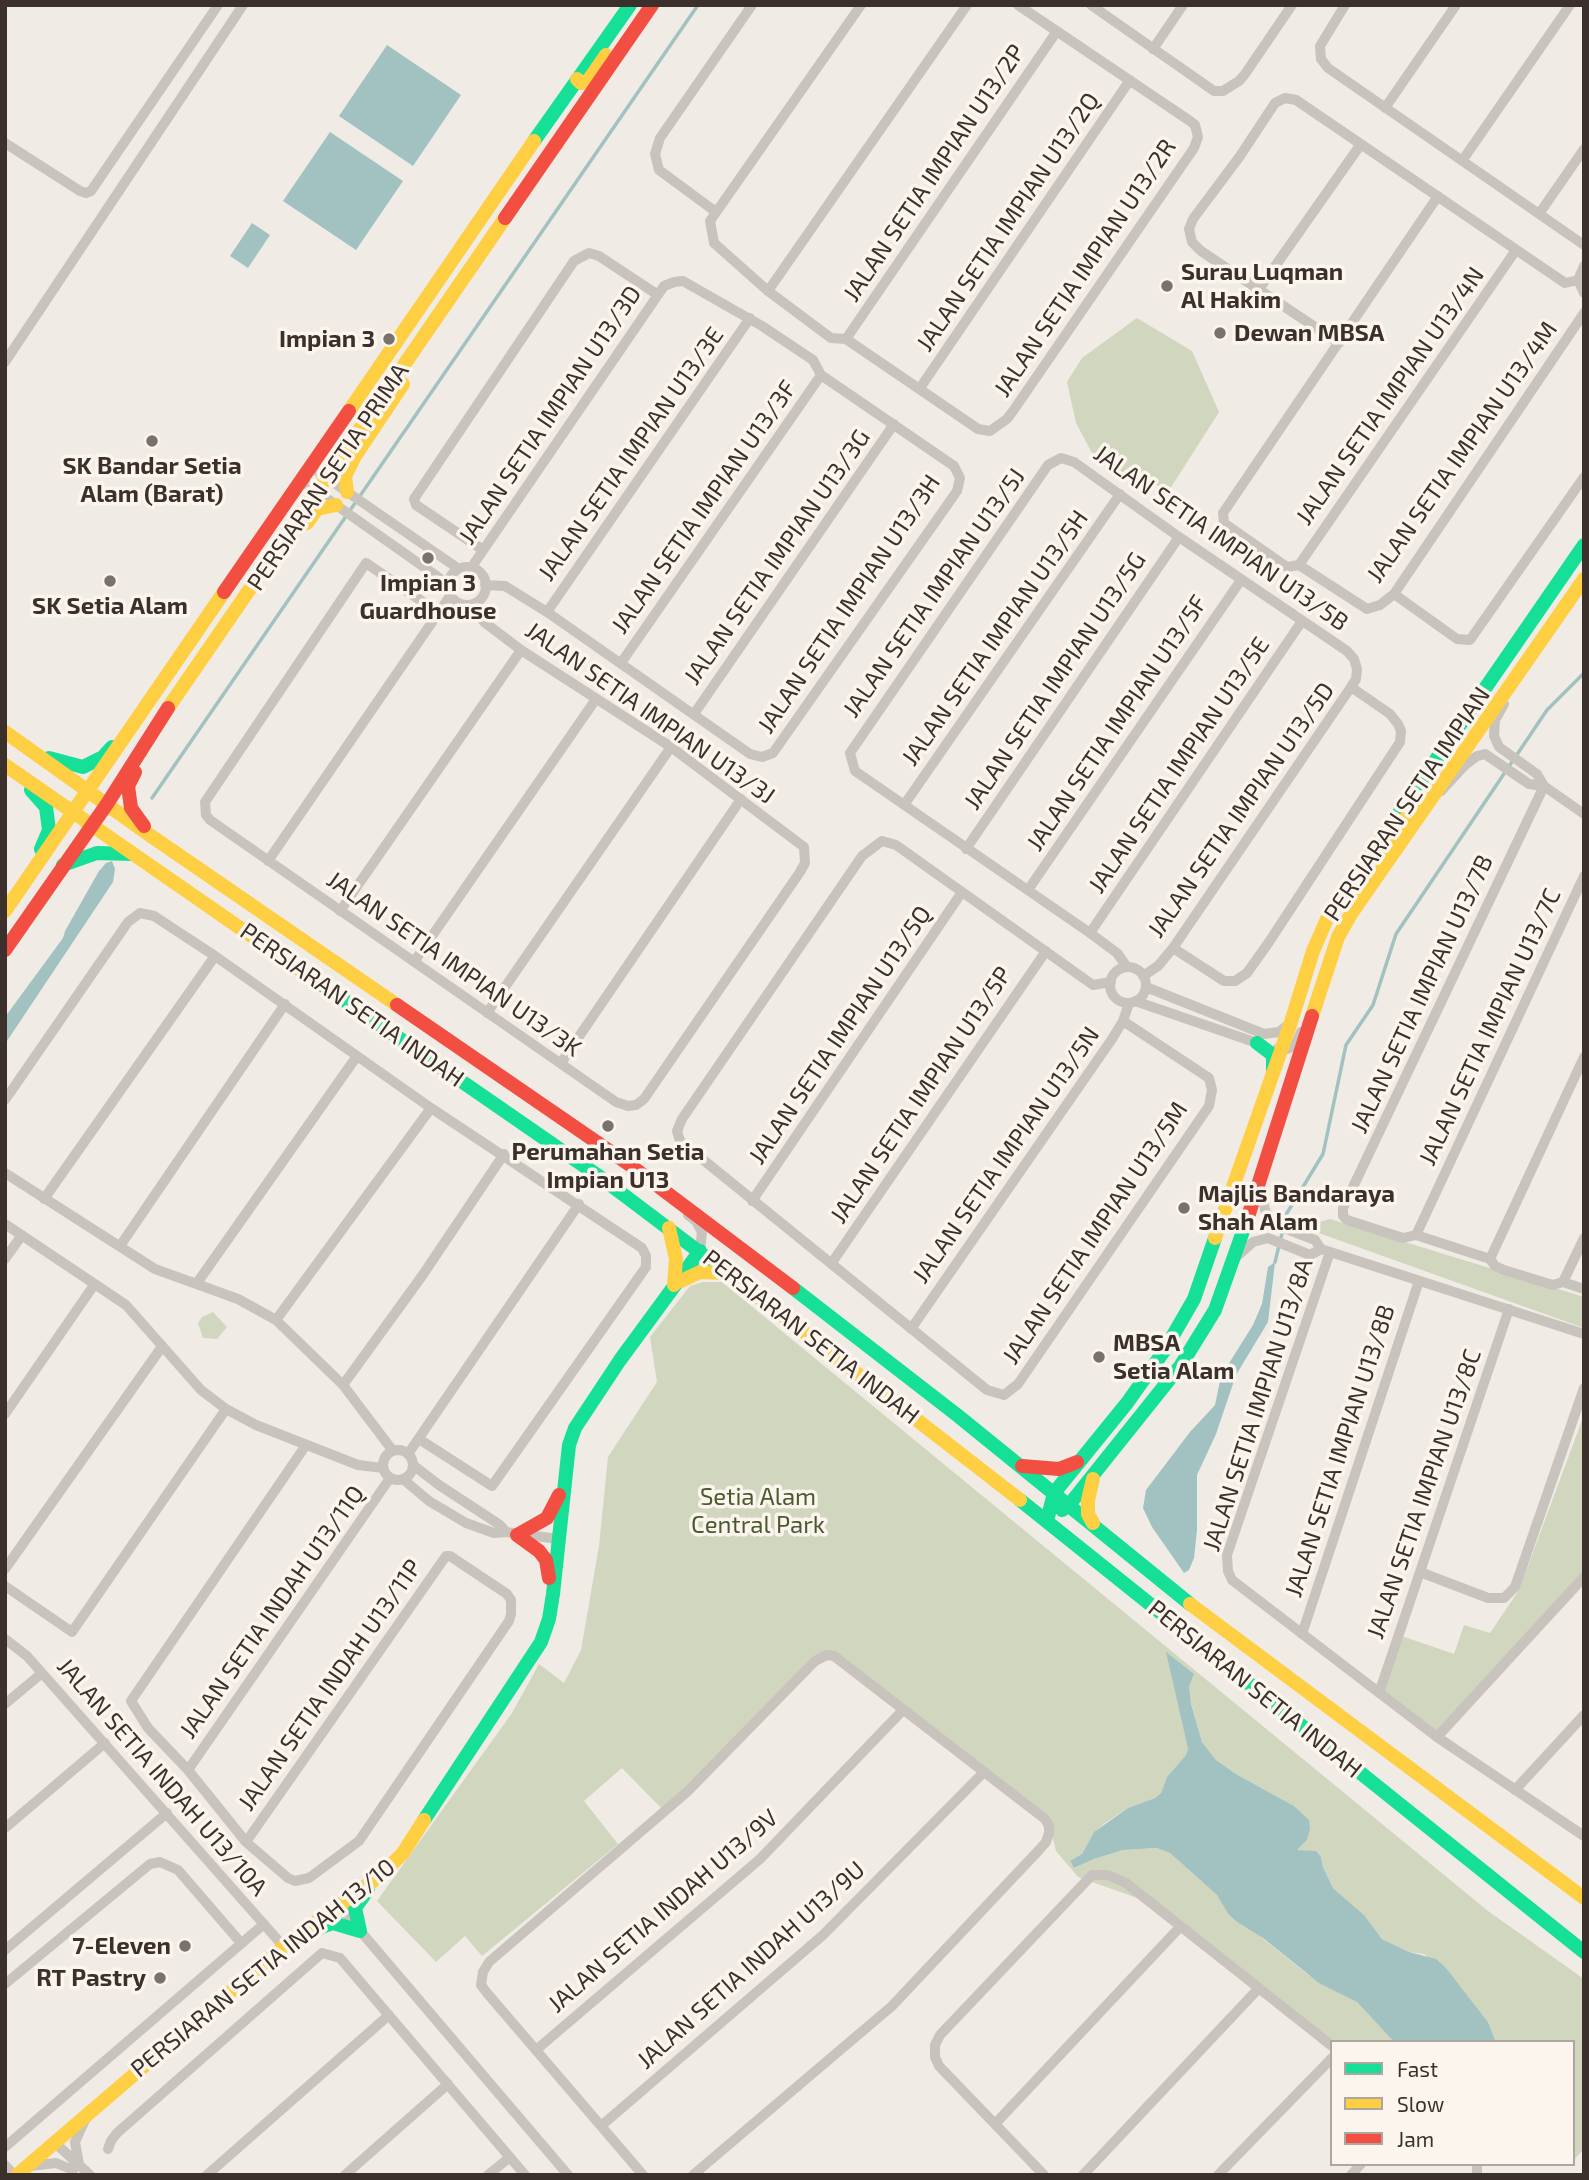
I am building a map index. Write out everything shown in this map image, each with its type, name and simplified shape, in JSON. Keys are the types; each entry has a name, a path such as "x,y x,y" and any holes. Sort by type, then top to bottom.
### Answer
{"street":[{"path":"5,143 80,191 91,191 218,5"},
{"path":"5,362 243,5"},
{"name":"PERSIARAN SETIA PRIMA","path":"5,911 29,880 131,726 630,5"},
{"path":"577,79 582,83 588,81 624,30 652,5"},
{"name":"PERSIARAN SETIA PRIMA","path":"5,950 107,804 171,703 652,5"},
{"path":"713,216 659,170 654,154 660,138 752,5"},
{"path":"861,5 713,216 714,243 768,291 831,338 846,339 920,388"},
{"path":"768,291 967,5"},
{"path":"1018,5 1130,80"},
{"path":"1091,5 1214,91 1223,91 1239,81 1292,5"},
{"path":"1153,49 1184,5"},
{"path":"1345,5 1320,46 1321,59 1328,68 1584,245"},
{"path":"1385,108 1457,5"},
{"path":"1462,161 1570,5"},
{"name":"JALAN SETIA IMPIAN U13/2P","path":"846,339 1057,32"},
{"name":"JALAN SETIA IMPIAN U13/2R","path":"920,388 978,429 990,431 999,425 1013,411 1194,148 1198,137 1190,121 1130,80"},
{"name":"JALAN SETIA IMPIAN U13/2Q","path":"920,388 1130,80"},
{"path":"1339,343 1201,251 1192,242 1189,229 1193,219 1275,103 1285,98 1296,100 1565,283 1578,280"},
{"path":"1259,289 1361,145"},
{"path":"1539,214 1584,149"},
{"path":"1299,565 1287,567 1224,523 1223,513 1438,196"},
{"name":"JALAN SETIA IMPIAN U13/4N","path":"1299,565 1516,250"},
{"path":"483,551 416,505 414,499 574,261 589,253 599,256 658,295"},
{"path":"1584,266 1578,280 1584,293"},
{"name":"JALAN SETIA IMPIAN U13/3D","path":"471,568 664,286 683,281 750,318"},
{"path":"347,492 345,476 355,456 436,334 445,307"},
{"path":"750,318 813,360 821,374 894,424"},
{"name":"JALAN SETIA IMPIAN U13/3E","path":"547,612 750,318"},
{"name":"JALAN SETIA IMPIAN U13/4M","path":"1299,565 1367,609 1381,605 1394,594 1582,319"},
{"name":"JALAN SETIA IMPIAN U13/3F","path":"621,663 821,374"},
{"name":"JALAN SETIA IMPIAN U13/3H","path":"694,714 750,754 762,757 773,753 957,491 960,478 954,466 894,424"},
{"name":"JALAN SETIA IMPIAN U13/3G","path":"694,714 894,424"},
{"name":"JALAN SETIA IMPIAN U13/5B","path":"1061,458 1074,462 1347,651 1354,659"},
{"name":"JALAN SETIA IMPIAN U13/5J","path":"904,805 855,771 851,759 852,747 930,640 1048,466 1061,458"},
{"path":"311,467 459,569"},
{"path":"1394,594 1457,639 1470,640 1584,477"},
{"path":"302,481 448,584"},
{"name":"JALAN SETIA IMPIAN U13/5H","path":"904,805 1120,494"},
{"path":"252,588 275,569 317,509 337,505"},
{"name":"JALAN SETIA IMPIAN U13/5G","path":"966,849 1179,537"},
{"name":"PERSIARAN SETIA IMPIAN","path":"1047,1521 1054,1493 1164,1351 1194,1299 1273,1075 1313,951 1330,912 1584,545"},
{"name":"JALAN SETIA IMPIAN U13/3K","path":"439,612 366,563 205,802 204,809 210,820 616,1102"},
{"path":"471,568 481,574 485,585 479,601 471,605 459,604 450,596 448,584 459,569 471,568"},
{"name":"PERSIARAN SETIA IMPIAN","path":"1047,1521 1069,1505 1181,1365 1216,1310 1260,1184 1339,937 1351,914 1584,579"},
{"name":"JALAN SETIA IMPIAN U13/5F","path":"1028,890 1241,580"},
{"path":"485,585 505,586 694,714"},
{"path":"268,861 450,596"},
{"name":"JALAN SETIA IMPIAN U13/3J","path":"471,605 484,621 521,650 671,747 804,847 805,863 800,872 643,1099 636,1105 628,1106 616,1102"},
{"name":"JALAN SETIA IMPIAN U13/5E","path":"1090,933 1303,621"},
{"path":"340,911 521,650"},
{"name":"JALAN SETIA IMPIAN U13/5D","path":"1143,976 1158,966 1173,948 1351,687 1356,678 1354,659"},
{"path":"1524,667 1495,720 1494,736 1499,747 1537,774 1544,786 1584,814"},
{"path":"1173,948 1224,981 1236,981 1247,973 1269,942 1400,742 1401,731 1390,714 1351,687"},
{"path":"414,962 596,699"},
{"path":"151,835 131,808 128,786 171,703"},
{"path":"38,754 83,767 103,757 131,726"},
{"name":"PERSIARAN SETIA INDAH","path":"5,732 631,1165 715,1227 1021,1466 1215,1625 1584,1898"},
{"path":"487,1013 671,747"},
{"path":"1428,803 1465,765 1477,756 1485,754 1529,784 1544,786"},
{"path":"11,769 46,807 49,830 29,880"},
{"name":"PERSIARAN SETIA INDAH","path":"11,769 600,1177 700,1251 1047,1521 1584,1952"},
{"name":"JALAN SETIA IMPIAN U13/7B","path":"1416,1235 1403,1238 1347,1220 1343,1216 1343,1208 1544,786"},
{"path":"561,1063 741,799"},
{"path":"904,805 1090,933 1117,953 1127,967"},
{"path":"1359,868 1380,854 1415,807 1418,807 1419,817"},
{"path":"911,1329 680,1141 677,1131 682,1119 862,856 882,841 896,845 1093,985 1111,982"},
{"path":"63,865 97,853 133,854"},
{"name":"JALAN SETIA IMPIAN U13/7C","path":"1416,1235 1584,876"},
{"name":"JALAN SETIA IMPIAN U13/5Q","path":"752,1201 962,892"},
{"path":"5,1100 128,922 141,913 154,916 285,1004 431,1108 642,1248 646,1256 646,1267 492,1486 419,1439"},
{"name":"JALAN SETIA IMPIAN U13/5P","path":"831,1264 1046,951"},
{"path":"44,1199 215,956"},
{"path":"1132,1002 1140,998 1146,988 1143,976 1136,969 1127,967 1116,972 1111,982 1113,994 1117,999 1217,1028 1281,1051 1291,1048 1297,1042 1329,963"},
{"path":"1146,988 1264,1034 1279,1032 1291,1022"},
{"name":"JALAN SETIA IMPIAN U13/5N","path":"911,1329 1123,1021 1132,1002"},
{"path":"120,1246 285,1004"},
{"path":"1217,1028 1220,1016"},
{"name":"JALAN SETIA IMPIAN U13/5M","path":"911,1329 987,1390 1004,1395 1018,1384 1209,1105 1212,1090 1209,1078 1123,1021"},
{"path":"1257,1043 1273,1055 1273,1075"},
{"path":"197,1283 357,1056"},
{"path":"1490,1259 1584,1057"},
{"path":"276,1320 431,1108"},
{"path":"343,1385 422,1276 504,1154"},
{"path":"631,1165 640,1181 696,1221 702,1232 700,1251"},
{"path":"5,1173 155,1269 238,1299 276,1320 343,1385 393,1451"},
{"path":"1260,1184 1265,1210 1274,1224 1315,1240 1326,1250 1584,1334"},
{"path":"408,1454 579,1204"},
{"path":"5,1224 125,1305 201,1390 226,1409 256,1425 358,1465 383,1468"},
{"path":"669,1228 676,1259 674,1286"},
{"path":"5,1259 22,1235"},
{"path":"1416,1235 1490,1259 1495,1266 1504,1270 1553,1285 1563,1282 1584,1289"},
{"path":"1235,1258 1253,1242 1268,1238 1310,1255 1326,1250"},
{"path":"1563,1282 1584,1238"},
{"name":"JALAN SETIA IMPIAN U13/8A","path":"1302,1634 1232,1580 1228,1571 1227,1555 1326,1250"},
{"name":"PERSIARAN SETIA INDAH 13/10","path":"19,2172 288,1944 381,1875 402,1853 541,1642 549,1619 553,1594 569,1445 575,1428 700,1251"},
{"path":"674,1286 700,1272 729,1273"},
{"name":"JALAN SETIA IMPIAN U13/8B","path":"1302,1634 1419,1281"},
{"path":"5,1414 94,1284"},
{"name":"JALAN SETIA IMPIAN U13/8C","path":"1379,1693 1509,1308"},
{"path":"5,1569 162,1348"},
{"path":"1420,1572 1488,1598 1504,1598 1515,1587 1584,1388"},
{"path":"5,1586 72,1632 226,1409"},
{"path":"246,1842 188,1770 148,1728 131,1701 306,1445"},
{"path":"553,1594 546,1560 538,1551 512,1534 500,1525 439,1485 413,1465 408,1454 401,1450 393,1451 384,1460 383,1468 390,1478 403,1479 466,1524 494,1533 512,1534 558,1539"},
{"path":"1021,1466 1059,1469 1081,1460"},
{"path":"403,1479 410,1473 413,1465"},
{"path":"1095,1526 1088,1514 1088,1500 1096,1471"},
{"name":"JALAN SETIA INDAH U13/11Q","path":"188,1770 390,1478"},
{"path":"512,1534 547,1518 564,1484"},
{"name":"JALAN SETIA INDAH U13/11P","path":"446,1556 450,1556 507,1594 511,1600 509,1621 359,1841 302,1881 288,1878 246,1842 446,1556"},
{"path":"1437,1737 1584,1577"},
{"path":"1302,1634 1437,1737 1584,1836"},
{"name":"JALAN SETIA INDAH U13/10A","path":"5,1639 42,1672 264,1924 288,1944"},
{"path":"643,2175 481,1984 483,1972 489,1962 687,1792 815,1661 827,1655 834,1656 1045,1819 1049,1833 1039,1850 892,2006 693,2175"},
{"path":"5,1704 42,1672"},
{"name":"JALAN SETIA INDAH U13/9V","path":"536,2050 760,1860 904,1710"},
{"path":"1515,1790 1584,1715"},
{"path":"5,1828 105,1743"},
{"name":"JALAN SETIA INDAH U13/9U","path":"601,2126 823,1935 984,1772"},
{"path":"5,1950 167,1813"},
{"path":"5,1984 150,1864 160,1863 178,1870 241,1943"},
{"path":"360,1931 355,1908 381,1875"},
{"path":"1044,2175 939,2066 935,2057 935,2045 940,2035 1092,1875 1108,1875 1126,1882 1330,2044"},
{"path":"339,1906 568,2175"},
{"path":"288,1944 333,1923 360,1931"},
{"path":"5,2147 264,1924"},
{"path":"995,2124 1180,1927"},
{"path":"108,2149 117,2133 322,1953 340,1958 525,2175"},
{"path":"1083,2175 1258,1989"},
{"path":"206,2175 389,2015"},
{"path":"1218,2175 1330,2060"},
{"path":"345,2175 448,2084"},
{"path":"76,2170 75,2141 91,2111"},
{"path":"54,2142 76,2170"},
{"path":"488,2175 510,2157"},
{"path":"5,2165 19,2172 56,2163 90,2175"}],"green space":[{"path":"1137,318 1192,351 1219,412 1170,489 1123,477 1092,453 1076,423 1067,382 1082,358"},
{"path":"1330,1219 1584,1297 1584,1328 1302,1227"},
{"name":"Setia Alam Central Park","path":"703,1282 722,1282 1488,1911 1584,1979 1584,2149 1575,2159 1575,2040 1495,2040 1488,2022 1459,1985 1424,1954 1409,1952 1382,1939 1364,1915 1333,1888 1321,1857 1296,1851 1307,1840 1308,1820 1294,1806 1216,1760 1202,1742 1191,1704 1189,1686 1171,1673 1188,1749 1186,1755 1167,1777 1161,1793 1128,1808 1105,1823 1094,1832 1082,1854 1070,1862 1075,1868 1123,1850 1158,1848 1170,1853 1217,1895 1228,1914 1237,1922 1256,1933 1307,1974 1357,2002 1392,2040 1331,2040 1157,1905 1078,1877 1056,1851 1050,1826 824,1653 664,1811 622,1768 584,1801 618,1844 482,1956 465,1936 436,1962 377,1901 512,1713 539,1664 564,1683 581,1650 599,1546 608,1457 657,1382 650,1337 690,1286"},
{"path":"213,1312 227,1327 217,1339 203,1338 198,1323 202,1317"},
{"path":"1584,1415 1584,1577 1437,1737 1379,1693 1399,1635 1454,1654 1464,1625 1490,1633 1519,1590"}],"water":[{"path":"387,45 461,95 413,166 339,116"},
{"path":"330,132 403,181 356,250 283,201"},
{"path":"252,223 270,235 248,268 230,256"},
{"path":"112,861 115,869 113,882 5,1044 5,1017 63,938 99,871"},
{"path":"1275,1262 1268,1322 1236,1375 1216,1434 1197,1475 1194,1558 1189,1570 1184,1573 1152,1527 1143,1508 1146,1490 1190,1432 1215,1405 1221,1376 1253,1325 1262,1304 1268,1267"},
{"path":"1166,1652 1194,1674 1189,1686 1191,1704 1202,1742 1216,1760 1294,1806 1309,1820 1307,1840 1297,1850 1316,1851 1333,1888 1364,1915 1382,1939 1409,1952 1436,1959 1446,1968 1488,2022 1495,2040 1392,2040 1357,2002 1319,1983 1263,1938 1237,1922 1228,1914 1217,1895 1170,1853 1157,1848 1123,1850 1074,1868 1070,1861 1082,1854 1094,1832 1128,1808 1161,1793 1167,1777 1188,1749"}],"waterway":[{"path":"152,798 698,5"},
{"path":"1275,1262 1287,1213 1323,1154 1346,1045 1373,1005 1396,934 1547,710 1584,673"}],"traffic: fast":[{"path":"534,141 630,5"},
{"path":"1395,819 1584,545"},
{"path":"49,758 83,767 103,757 112,747"},
{"path":"31,790 46,807 49,830 41,849"},
{"path":"63,865 97,853 132,854"},
{"path":"315,980 600,1177 747,1288"},
{"path":"1257,1043 1273,1055 1273,1070"},
{"path":"1062,1510 1069,1505 1181,1365 1215,1310 1247,1220"},
{"path":"1047,1521 1054,1493 1127,1403 1164,1351 1194,1299 1215,1238"},
{"path":"424,1820 541,1642 549,1619 553,1594 569,1445 575,1428 620,1360 700,1251"},
{"path":"793,1288 957,1415 1190,1604"},
{"path":"1020,1500 1584,1952"},
{"path":"360,1931 355,1908 368,1890"},
{"path":"312,1930 333,1923 360,1931"}],"traffic: slow":[{"path":"577,79 581,83 588,81 606,55"},
{"path":"349,411 534,141"},
{"path":"168,708 505,218"},
{"path":"347,492 345,476 355,456 403,384"},
{"path":"307,523 317,509 336,505"},
{"path":"1312,1016 1338,937 1351,914 1584,579"},
{"path":"5,911 224,592"},
{"path":"5,732 397,1005"},
{"path":"5,765 315,980"},
{"path":"1380,854 1413,808"},
{"path":"1215,1238 1291,1022 1313,951 1330,912 1395,819"},
{"path":"669,1228 676,1259 674,1285"},
{"path":"681,1281 700,1272 728,1273"},
{"path":"747,1288 1020,1500"},
{"path":"1093,1479 1088,1500 1088,1514 1093,1523"},
{"path":"1190,1604 1584,1898"},
{"path":"17,2175 291,1940 381,1875 403,1853 424,1820"}],"traffic: jam":[{"path":"505,218 652,5"},
{"path":"224,592 349,411"},
{"path":"5,950 107,804 168,708"},
{"path":"135,772 128,786 131,808 144,826"},
{"path":"397,1005 630,1165 793,1288"},
{"path":"1247,1220 1312,1016"},
{"path":"1022,1466 1059,1469 1077,1462"},
{"path":"549,1578 546,1560 539,1551 517,1535 547,1518 559,1495"}],"place":[{"name":"Surau Luqman Al Hakim","path":"1167,286"},
{"name":"Dewan MBSA","path":"1220,333"},
{"name":"Impian 3","path":"389,339"},
{"name":"SK Bandar Setia Alam (Barat)","path":"152,441"},
{"name":"Impian 3 Guardhouse","path":"428,558"},
{"name":"SK Setia Alam","path":"110,581"},
{"name":"Perumahan Setia Impian U13","path":"608,1126"},
{"name":"Majlis Bandaraya Shah Alam","path":"1184,1208"},
{"name":"MBSA Setia Alam","path":"1099,1357"},
{"name":"7-Eleven","path":"185,1946"},
{"name":"RT Pastry","path":"160,1978"}]}
